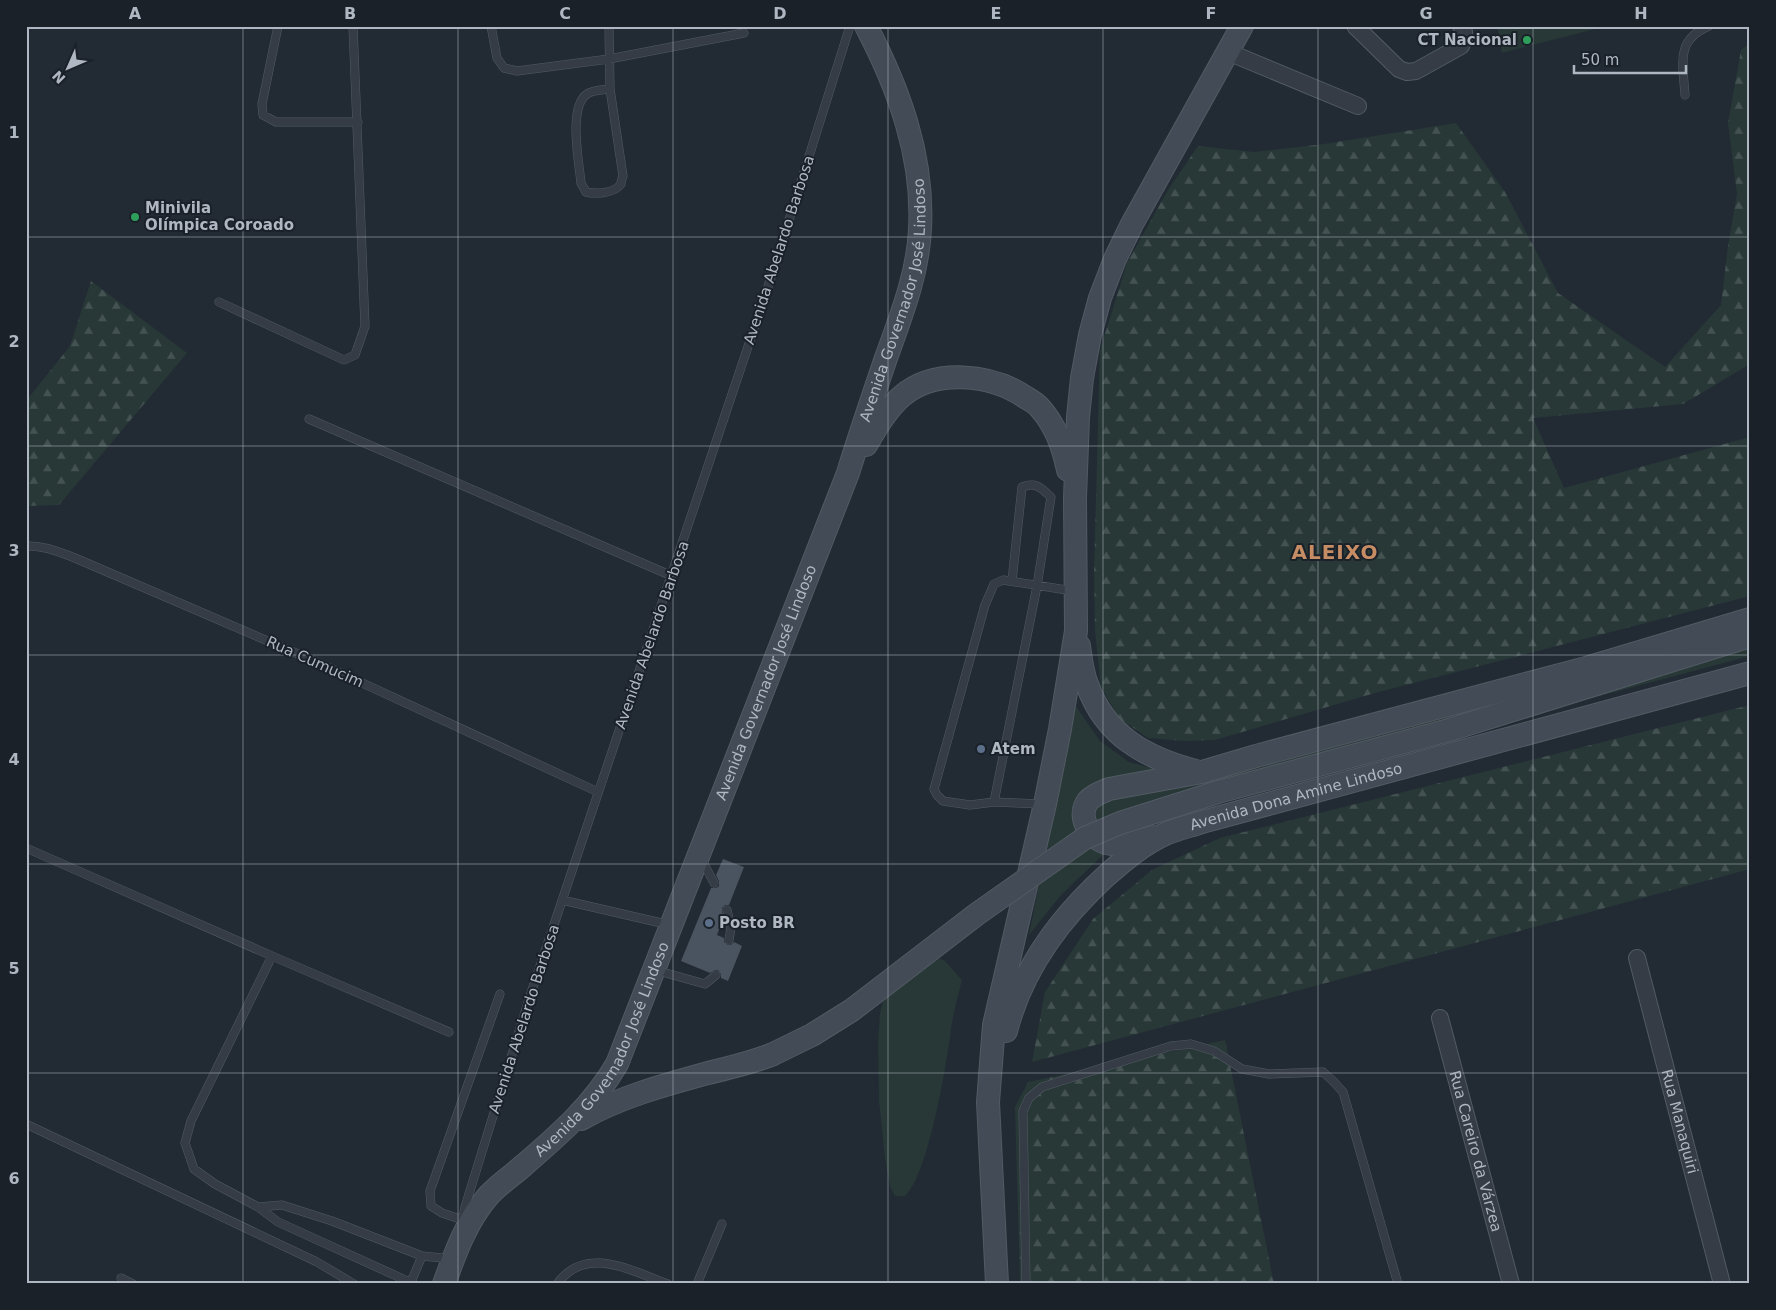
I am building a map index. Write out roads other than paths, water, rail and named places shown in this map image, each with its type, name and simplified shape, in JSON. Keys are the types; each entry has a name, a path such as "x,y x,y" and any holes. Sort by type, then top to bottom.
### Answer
{"main road":[{"name":"Avenida Governador José Lindoso","path":"444,1284 456,1252 490,1195 568,1127 600,1090 617,1064 848,473 870,403 908,296 917,256 920,230 918,179 908,123 882,57 866,26"},
{"path":"1202,772 1158,760 1131,744 1105,720 1086,683 1076,631 1075,498 1078,417 1082,378 1090,335 1100,298 1115,259 1132,224 1242,26"},
{"path":"848,473 880,422 903,395 929,381 949,378 971,378 1001,384 1039,406 1051,422 1062,443 1075,498"},
{"path":"1164,835 1112,844 1100,840 1091,834 1085,822 1084,813 1087,802 1095,795 1109,789 1202,772 1586,668 1750,619"},
{"path":"997,1284 988,1102 994,1025 1045,804 1060,729 1076,631"},
{"path":"568,1127 608,1105 657,1087 751,1063 812,1035 852,1010 977,914 1084,838 1120,823 1218,792 1449,730 1750,636"},
{"name":"Avenida Dona Amine Lindoso","path":"988,1102 1008,1025 1021,988 1034,962 1053,933 1084,896 1126,858 1164,835 1202,822 1750,673"}],"street":[{"path":"1354,26 1399,69 1407,72 1416,71 1461,46 1464,38 1460,26"},
{"path":"1228,52 1358,106"},
{"name":"Rua Manaquiri","path":"1636,958 1722,1284"},
{"name":"Rua Careiro da Várzea","path":"1440,1018 1511,1284"}],"lane":[{"path":"278,26 262,104 263,115 276,122 358,122"},
{"path":"219,302 344,360 355,355 365,326 353,26"},
{"path":"491,26 497,58 504,68 517,71 609,59 744,32"},
{"path":"609,26 610,89 622,176 621,184 615,189 595,194 586,192 581,183 576,116 580,102 588,93 610,89"},
{"name":"Avenida Abelardo Barbosa","path":"456,1252 465,1207 524,1018 766,293 850,26"},
{"path":"1685,94 1683,59 1685,44 1690,37 1709,26"},
{"path":"309,419 672,576"},
{"path":"994,802 1037,586 1051,498 1040,487 1031,484 1022,487 1012,581"},
{"name":"Rua Cumucim","path":"26,546 52,550 74,558 320,662 598,792"},
{"path":"1045,804 994,802 970,805 943,801 934,789 984,605 994,584 1003,580 1075,591"},
{"path":"26,848 449,1032"},
{"path":"699,854 714,883"},
{"path":"562,900 671,925"},
{"path":"727,910 731,928 729,940"},
{"path":"272,956 191,1121 185,1142 194,1168 214,1184 258,1207 278,1222 412,1283 422,1256"},
{"path":"654,970 705,984 716,975"},
{"path":"463,1220 442,1213 431,1206 430,1191 500,994"},
{"path":"1026,1284 1023,1111 1029,1098 1042,1087 1171,1046 1191,1044 1214,1051 1242,1069 1268,1074 1323,1072 1343,1092 1398,1284"},
{"path":"26,1124 317,1262 354,1284"},
{"path":"258,1207 282,1205 332,1221 422,1256 456,1252"},
{"path":"697,1284 722,1224"},
{"path":"557,1284 575,1266 592,1262 608,1262 668,1284"},
{"path":"121,1278 133,1284"}],"place":[{"name":"CT Nacional","path":"1527,40"},
{"name":"Minivila Olímpica Coroado","path":"135,217"},
{"name":"Atem","path":"981,749"},
{"name":"Posto BR","path":"709,923"}],"district":[{"name":"ALEIXO","path":"1335,552"}]}
